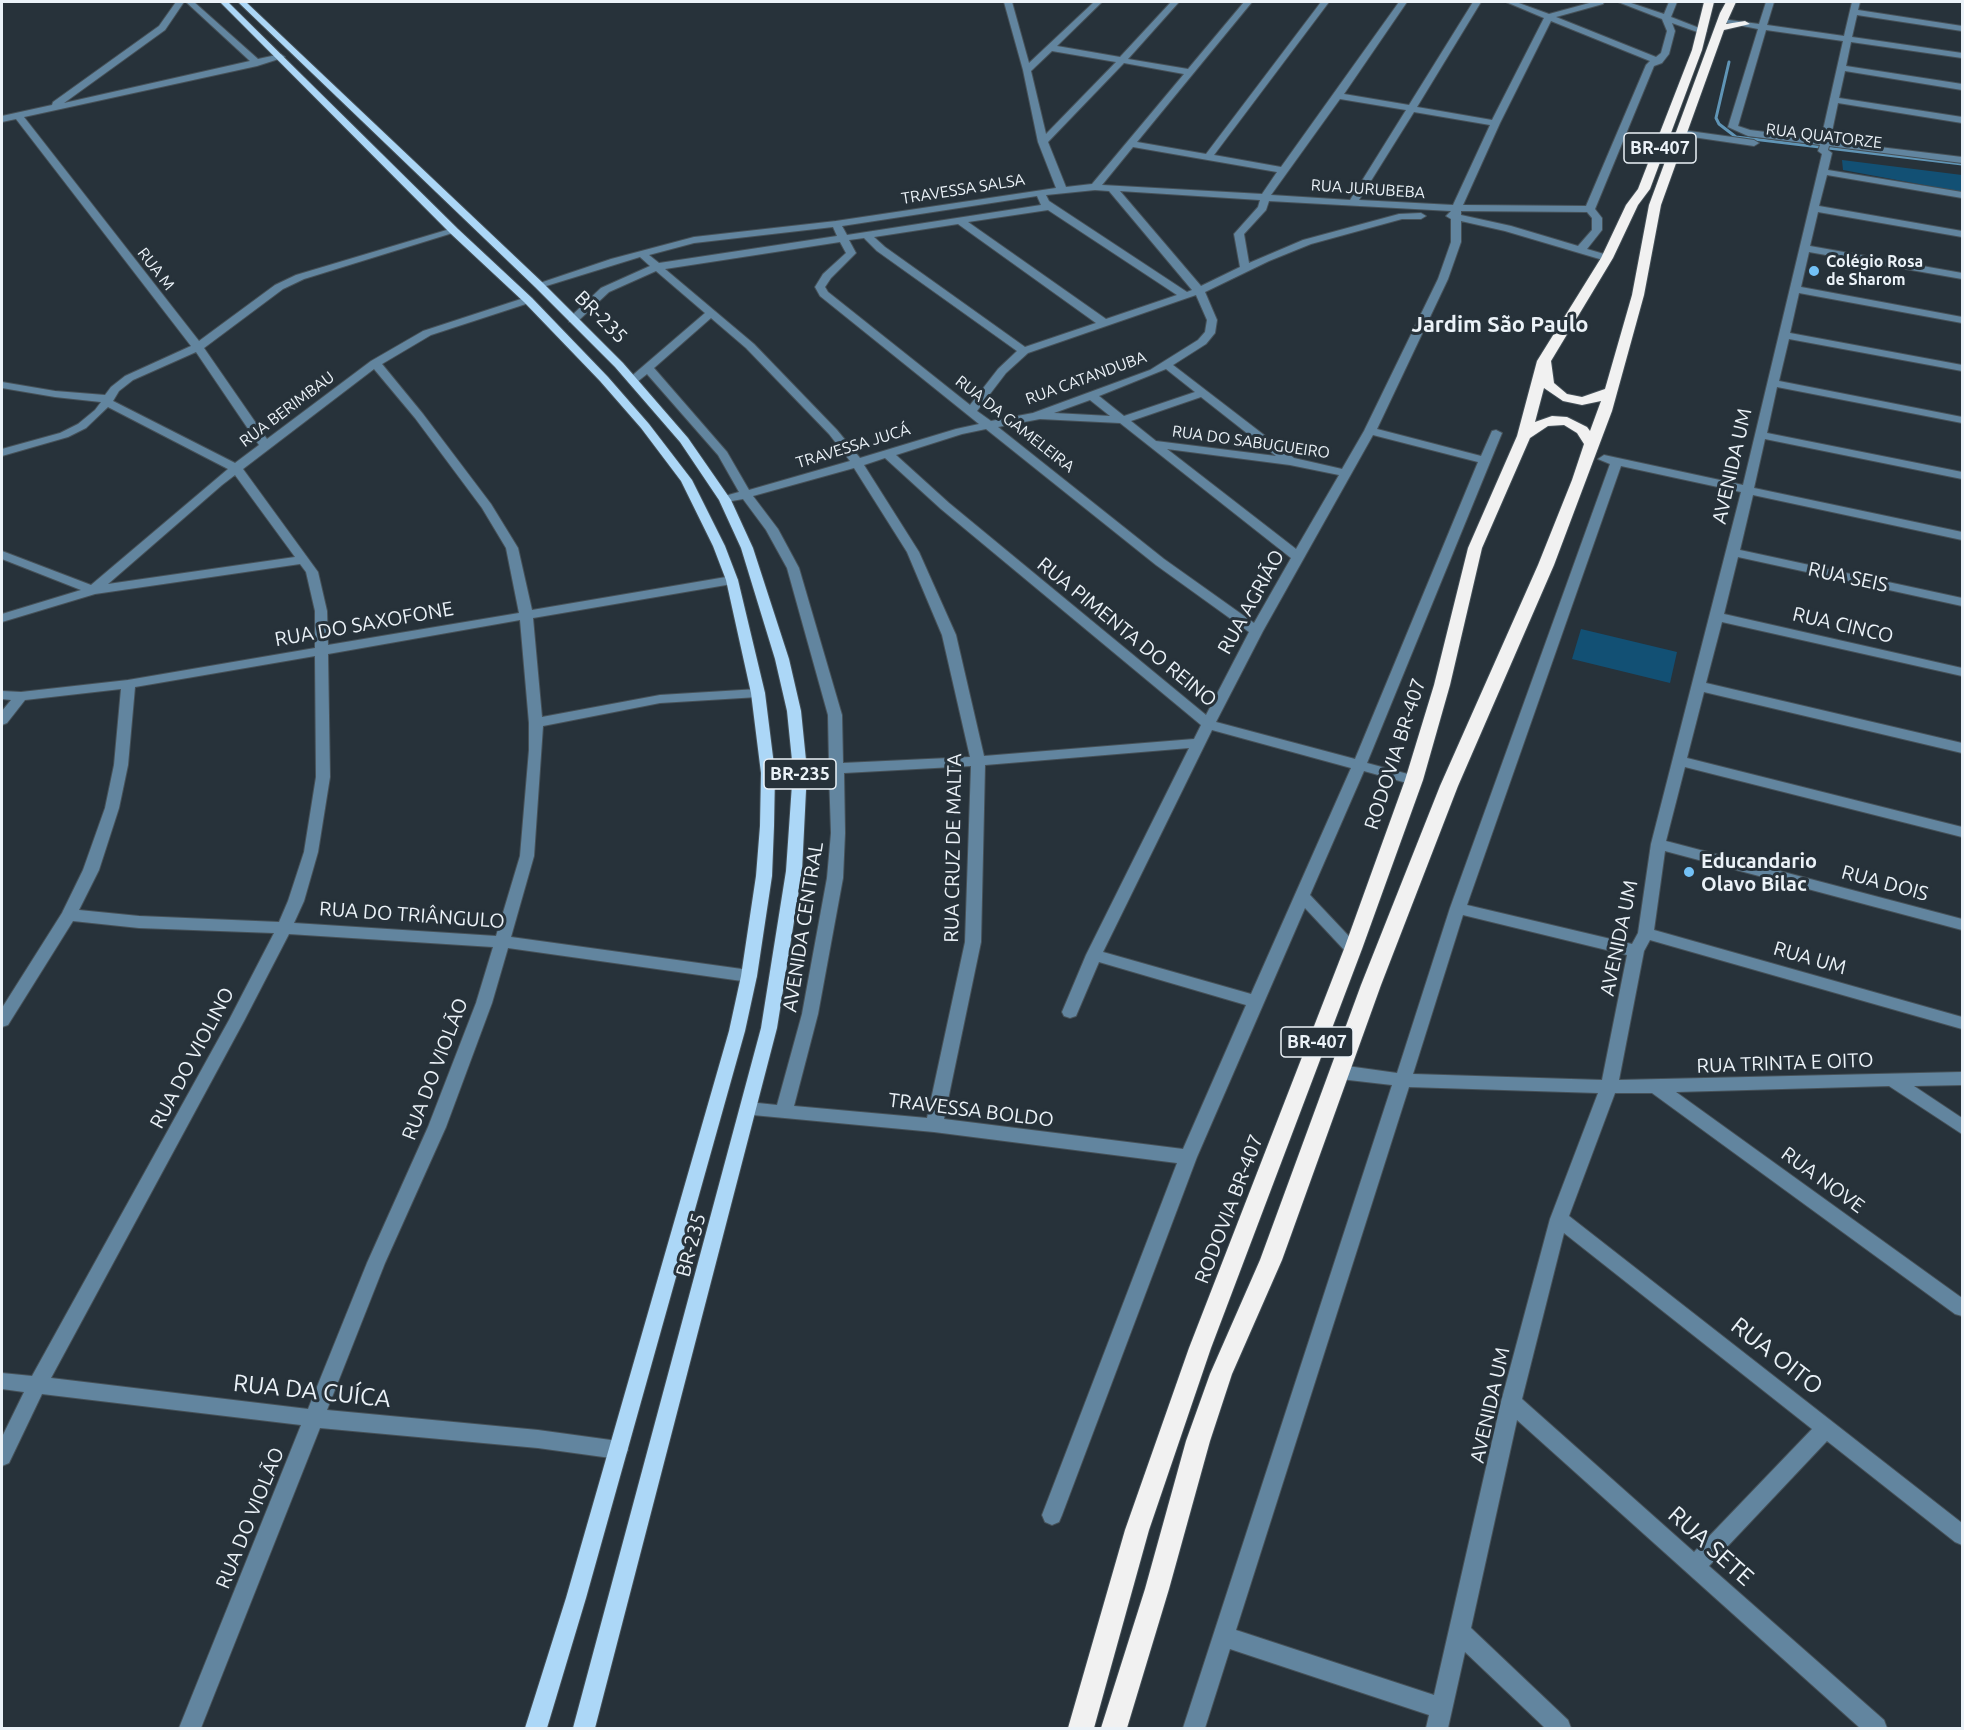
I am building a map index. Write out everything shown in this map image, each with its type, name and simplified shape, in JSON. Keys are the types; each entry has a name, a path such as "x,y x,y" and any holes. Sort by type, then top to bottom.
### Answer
{"highway":[{"name":"RODOVIA BR-407","path":"1081,1728 1137,1530 1200,1348 1353,949 1414,780 1442,685 1475,548 1524,436 1544,361 1607,258 1632,206 1644,189 1704,31 1709,2"},
{"name":"BR-407","path":"1114,1728 1157,1589 1202,1430 1221,1374 1271,1260 1371,985 1449,786 1546,565 1605,411 1638,295 1653,227 1655,205 1731,2"},
{"path":"1722,21 1745,24"},
{"path":"1544,361 1547,384 1563,397 1582,401 1597,398 1611,391"},
{"path":"1524,436 1543,423 1552,420 1567,421 1582,430 1591,445"}],"main road":[{"name":"BR-235","path":"224,2 454,231 528,300 604,379 645,426 686,480 703,510 732,580 758,693 768,773 767,826 764,876 749,976 737,1031 536,1728"},
{"name":"BR-235","path":"242,2 539,285 662,411 709,473 725,500 747,548 782,659 794,711 800,770 794,871 769,1028 584,1728"},
{"path":"686,480 709,473"}],"street":[{"path":"51,108 162,28 180,2"},
{"path":"190,2 257,63"},
{"path":"1027,70 1098,2"},
{"path":"1043,142 1175,2"},
{"path":"1095,188 1248,2"},
{"path":"1208,158 1325,2"},
{"path":"1245,269 1239,234 1263,208 1265,197 1283,170 1403,2"},
{"path":"1353,203 1477,2"},
{"path":"1510,2 1659,61"},
{"path":"1550,17 1600,2"},
{"path":"1622,2 1704,31"},
{"path":"1581,250 1597,230 1597,218 1590,209 1650,65 1659,61 1665,54 1671,31 1666,19 1674,2"},
{"path":"1725,128 1770,2"},
{"name":"AVENIDA UM","path":"1439,1718 1511,1402 1559,1219 1609,1087 1636,951 1646,933 1658,844 1733,552 1813,208 1824,172 1825,149 1833,100 1856,2"},
{"path":"1012,4 1043,142 1062,190"},
{"path":"1853,12 1962,28"},
{"name":"RUA AGRIÃO","path":"1070,1012 1094,955 1198,743 1256,631 1370,431 1443,279 1456,242 1456,212 1495,123 1550,17"},
{"path":"1745,24 1962,56"},
{"path":"1051,48 1190,72"},
{"path":"2,119 281,57"},
{"path":"1840,69 1962,87"},
{"path":"1338,96 1495,123"},
{"path":"1833,100 1962,120"},
{"name":"RUA M","path":"18,115 198,347 265,445"},
{"path":"1682,133 1725,128 1825,149 1962,159"},
{"name":"RUA QUATORZE","path":"1682,133 1825,149 1962,168"},
{"path":"1131,144 1283,170"},
{"path":"1824,172 1962,195"},
{"name":"RUA JURUBEBA","path":"1095,188 1112,187 1265,197 1456,212 1590,209"},
{"name":"RUA CATANDUBA","path":"989,424 1036,416 1092,396 1167,365 1202,342 1210,333 1212,320 1199,291 1112,187"},
{"name":"TRAVESSA SALSA","path":"836,224 1040,192 1095,188"},
{"path":"1040,192 1046,205 1186,296"},
{"name":"TRAVESSA SALSA","path":"573,320 605,290 656,267 1046,205"},
{"path":"1813,208 1962,234"},
{"path":"971,411 1002,371 1024,351 1199,291 1307,242 1402,216 1456,212 1607,258"},
{"path":"959,220 1105,324"},
{"path":"539,285 694,240 836,224 843,238"},
{"path":"2,453 71,432 99,412 129,378 198,347 270,293 290,282 454,231"},
{"path":"866,234 880,249 1024,351"},
{"name":"RUA DA GAMELEIRA","path":"843,238 850,253 827,276 820,287 824,294 1160,562 1256,631"},
{"path":"1804,248 1962,276"},
{"name":"RUA CRUZ DE MALTA","path":"642,254 750,346 833,432 857,463 913,552 949,635 978,761 973,942 934,1125"},
{"path":"1795,289 1962,320"},
{"name":"RUA BERIMBAU","path":"93,590 236,468 375,363 426,333 528,300"},
{"path":"633,380 673,343 712,312"},
{"path":"1785,335 1962,368"},
{"name":"RUA DO VIOLÃO","path":"190,1728 376,1263 437,1128 484,1003 527,856 536,750 536,723 526,614 512,548 503,531 419,416 375,363"},
{"path":"1167,365 1290,461"},
{"name":"AVENIDA CENTRAL","path":"648,368 723,454 746,495 772,529 794,568 835,715 838,832 835,878 810,1014 784,1112"},
{"path":"1773,383 1962,420"},
{"path":"2,386 108,400 236,468"},
{"path":"1036,416 1123,420 1203,393"},
{"name":"RUA DO SABUGUEIRO","path":"1092,396 1299,556"},
{"name":"TRAVESSA JUCÁ","path":"725,500 989,424"},
{"path":"1370,431 1483,460"},
{"path":"1053,1515 1188,1157 1359,766 1496,433"},
{"path":"1761,435 1962,476"},
{"name":"RUA DO SABUGUEIRO","path":"1152,444 1290,461 1345,473"},
{"name":"RUA PIMENTA DO REINO","path":"888,454 945,506 1208,724 1414,780"},
{"path":"1194,1728 1225,1638 1401,1080 1611,461 1962,536"},
{"name":"RUA DO VIOLINO","path":"2,1457 37,1385 236,1021 284,928 296,901 311,852 323,777 321,611 318,589 312,572 304,560 236,468"},
{"name":"RUA SEIS","path":"1733,552 1962,602"},
{"path":"2,555 93,590"},
{"name":"RUA BERIMBAU","path":"2,618 93,590 304,560"},
{"name":"RUA DO SAXOFONE","path":"2,695 21,696 128,684 732,580"},
{"name":"RUA CINCO","path":"1715,616 1962,672"},
{"path":"2,1021 69,915 91,870 112,808 121,765 128,684"},
{"path":"1699,686 1962,748"},
{"path":"536,723 660,699 758,693"},
{"path":"2,720 21,696"},
{"path":"800,770 978,761 1198,743"},
{"path":"1679,762 1962,832"},
{"name":"RUA DOIS","path":"1658,844 1962,925"},
{"path":"1302,897 1353,949"},
{"path":"1458,908 1636,951"},
{"name":"RUA DO TRIÂNGULO","path":"69,915 139,922 338,930 503,942 749,976"},
{"name":"RUA UM","path":"1646,933 1962,1023"},
{"path":"1094,955 1256,1002"},
{"name":"RUA TRINTA E OITO","path":"1340,1072 1401,1080 1609,1087 1962,1078"},
{"path":"1893,1081 1962,1127"},
{"name":"RUA NOVE","path":"1658,1087 1962,1308"},
{"name":"TRAVESSA BOLDO","path":"748,1109 934,1125 1188,1157"},
{"name":"RUA OITO","path":"1559,1219 1962,1535"},
{"name":"RUA DA CUÍCA","path":"2,1381 313,1418 538,1438 618,1450"},
{"name":"RUA SETE","path":"1511,1402 1876,1728"},
{"path":"1695,1566 1826,1428"},
{"path":"1460,1632 1560,1728"},
{"path":"1225,1638 1439,1718"}],"shaded area":[{"path":"1842,160 1962,175 1962,192 1843,170"},
{"path":"1581,629 1677,652 1670,683 1572,659"}],"waterway":[{"path":"1729,62 1716,118 1719,124 1736,137 1962,164"}],"place":[{"name":"Colégio Rosa de Sharom","path":"1814,271"},
{"name":"Educandario Olavo Bilac","path":"1689,872"}],"district":[{"name":"Jardim São Paulo","path":"1500,325"}]}
